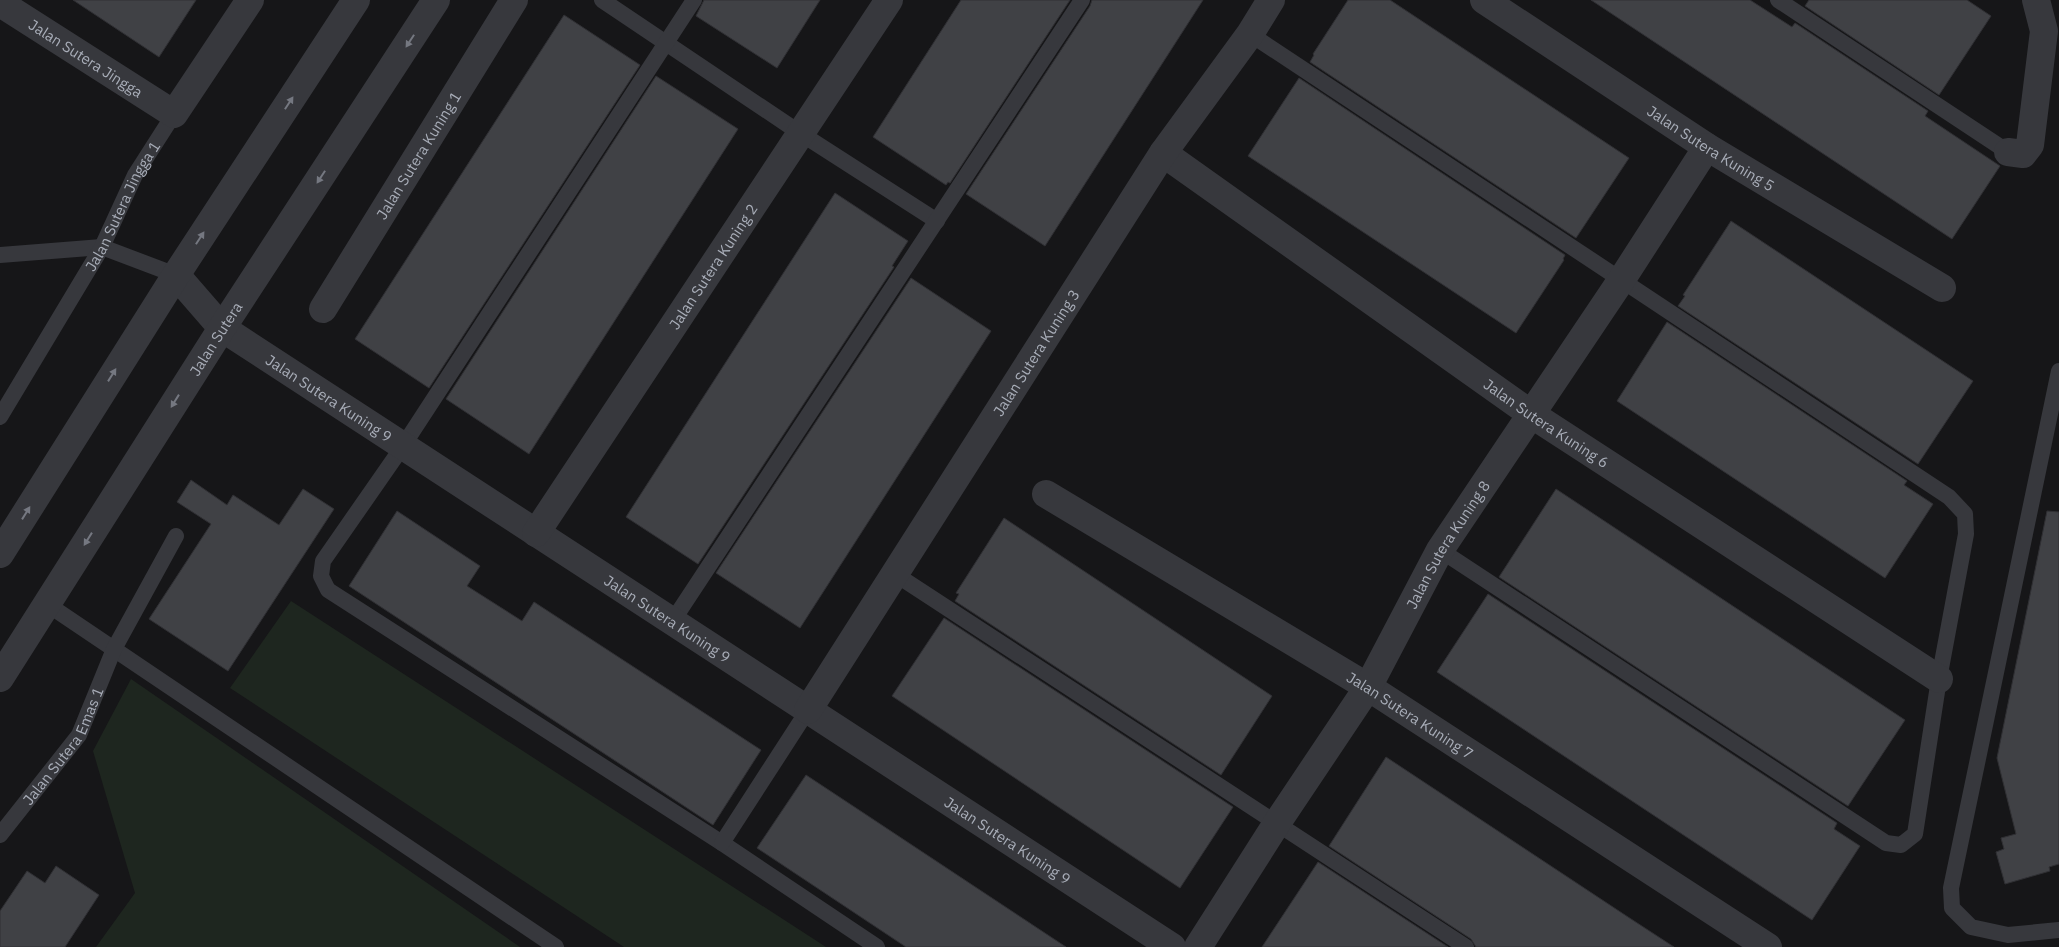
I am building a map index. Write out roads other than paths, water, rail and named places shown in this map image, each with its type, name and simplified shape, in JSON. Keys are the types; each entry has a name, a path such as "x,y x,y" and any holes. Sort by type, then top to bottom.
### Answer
{"street":[{"name":"Jalan Sutera Jingga 1","path":"174,114 250,0"},
{"path":"0,554 176,275 356,0"},
{"name":"Jalan Sutera","path":"0,678 222,328 436,0"},
{"name":"Jalan Sutera Kuning 1","path":"323,309 514,0"},
{"name":"Jalan Sutera Kuning 2","path":"536,533 888,0"},
{"name":"Jalan Sutera Kuning 3","path":"808,710 1163,153 1250,34 1271,0"},
{"name":"Jalan Sutera Kuning 5","path":"1484,0 1707,147 1942,288"},
{"path":"2008,152 2023,154 2030,145 2044,31 2036,0"},
{"name":"Jalan Sutera Jingga","path":"0,3 174,114"},
{"name":"Jalan Sutera Kuning 8","path":"1198,947 1277,823 1368,687 1440,550 1622,279 1707,147"},
{"name":"Jalan Sutera Kuning 6","path":"1163,153 1531,414 1939,679"},
{"name":"Jalan Sutera Kuning 9","path":"176,275 222,328 1172,947"},
{"name":"Jalan Sutera Kuning 7","path":"1046,494 1368,687 1768,947"}],"lane":[{"path":"602,0 800,134 937,221"},
{"path":"694,0 403,446 323,561 321,576 328,590 722,843 877,947"},
{"path":"672,622 1082,0"},
{"path":"1778,0 2008,152"},
{"path":"1250,34 1949,497 1965,514 1966,534 1939,679 1915,834 1901,844 1886,843 1440,550"},
{"name":"Jalan Sutera Jingga 1","path":"0,417 102,247 135,175 174,114"},
{"path":"0,255 102,247 176,275"},
{"path":"2059,371 1951,888 1952,908 1971,927 2008,934 2059,930"},
{"name":"Jalan Sutera Emas 1","path":"0,835 79,735 114,650 176,536"},
{"path":"895,574 1466,947"},
{"path":"47,604 556,947"},
{"path":"722,843 808,710"}]}
